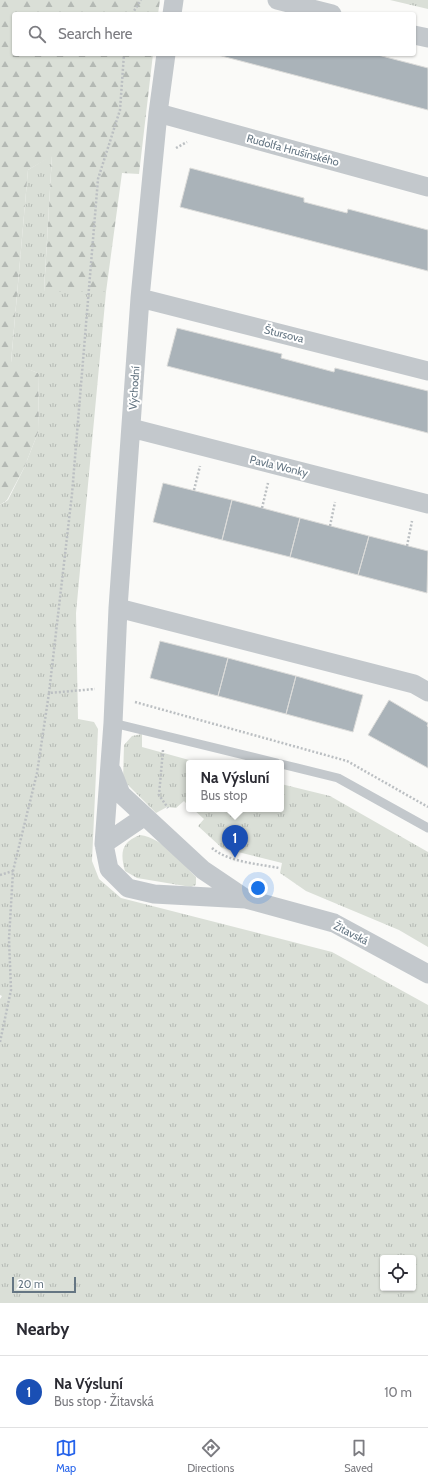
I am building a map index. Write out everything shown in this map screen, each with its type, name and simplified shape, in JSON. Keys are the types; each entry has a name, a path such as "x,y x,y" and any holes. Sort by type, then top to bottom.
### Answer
{"street":[{"path":"172,12 174,0"},
{"path":"277,0 324,12"},
{"path":"416,35 428,38"},
{"name":"Východní","path":"113,723 118,608 140,298 158,113 166,56"},
{"name":"Rudolfa Hrušínského","path":"158,113 428,187"},
{"name":"Štursova","path":"140,298 428,371"},
{"name":"Pavla Wonky","path":"131,428 428,504"},
{"path":"118,608 414,684 428,692"},
{"name":"Žitavská","path":"113,723 104,844 109,869 128,888 154,894 246,899 334,924 428,974"},
{"name":"Žitavská","path":"110,766 121,794 203,870 246,899"},
{"path":"104,844 145,816"}],"lane":[{"path":"113,723 265,760"},
{"path":"284,765 338,778 428,828"}],"path":[{"path":"133,12 140,0"},
{"path":"0,1042 11,990 9,939 13,871 37,773 49,693 72,494 98,179 120,110 124,56"},
{"path":"175,149 194,138"},
{"path":"194,490 201,464"},
{"path":"262,508 270,477"},
{"path":"330,526 337,496"},
{"path":"407,546 413,517"},
{"path":"49,693 115,687"},
{"path":"164,735 159,795 173,812"},
{"path":"212,848 217,853 280,868"},
{"path":"0,875 13,871"}],"green space":[{"path":"0,0 160,0 158,12 12,12 12,56 153,56 139,174 122,173 106,292 44,292 52,156 28,170 11,362 38,373 39,430 24,468 7,500 0,505"},
{"path":"390,0 428,0 428,9"},
{"path":"52,155 44,291 106,292 76,613 78,719 94,722 98,729 92,861 99,879 121,898 332,952 428,1005 428,1303 0,1303 0,999 2,996 0,995 0,505 8,500 24,468 39,430 38,373 11,363 28,170"},
{"path":"142,734 142,747 189,760 186,760 186,803 184,801 176,808 167,807 156,813 123,780 124,745 132,736"},
{"path":"284,785 330,796 428,852 428,947 399,930 306,891 280,873 282,863 222,848 198,826 204,819 196,812 284,812"},
{"path":"140,835 156,841 178,858 196,877 196,885 191,887 137,878 125,871 123,859 124,849 129,841"}],"building":[{"path":"222,56 382,56 428,68 428,110"},
{"path":"190,168 304,198 304,202 347,213 348,209 428,230 428,271 180,207"},
{"path":"177,328 282,354 281,358 334,372 335,368 428,391 428,433 167,366"},
{"path":"163,483 232,500 222,540 153,522"},
{"path":"232,500 300,518 290,557 222,540"},
{"path":"300,518 369,536 358,575 290,557"},
{"path":"369,536 428,551 427,593 358,575"},
{"path":"160,641 228,658 218,696 150,678"},
{"path":"228,658 296,676 286,714 218,696"},
{"path":"296,676 363,695 353,732 286,714"},
{"path":"389,700 428,723 428,768 368,735"}],"place":[{"name":"Na Výsluní","path":"235,858"}]}
